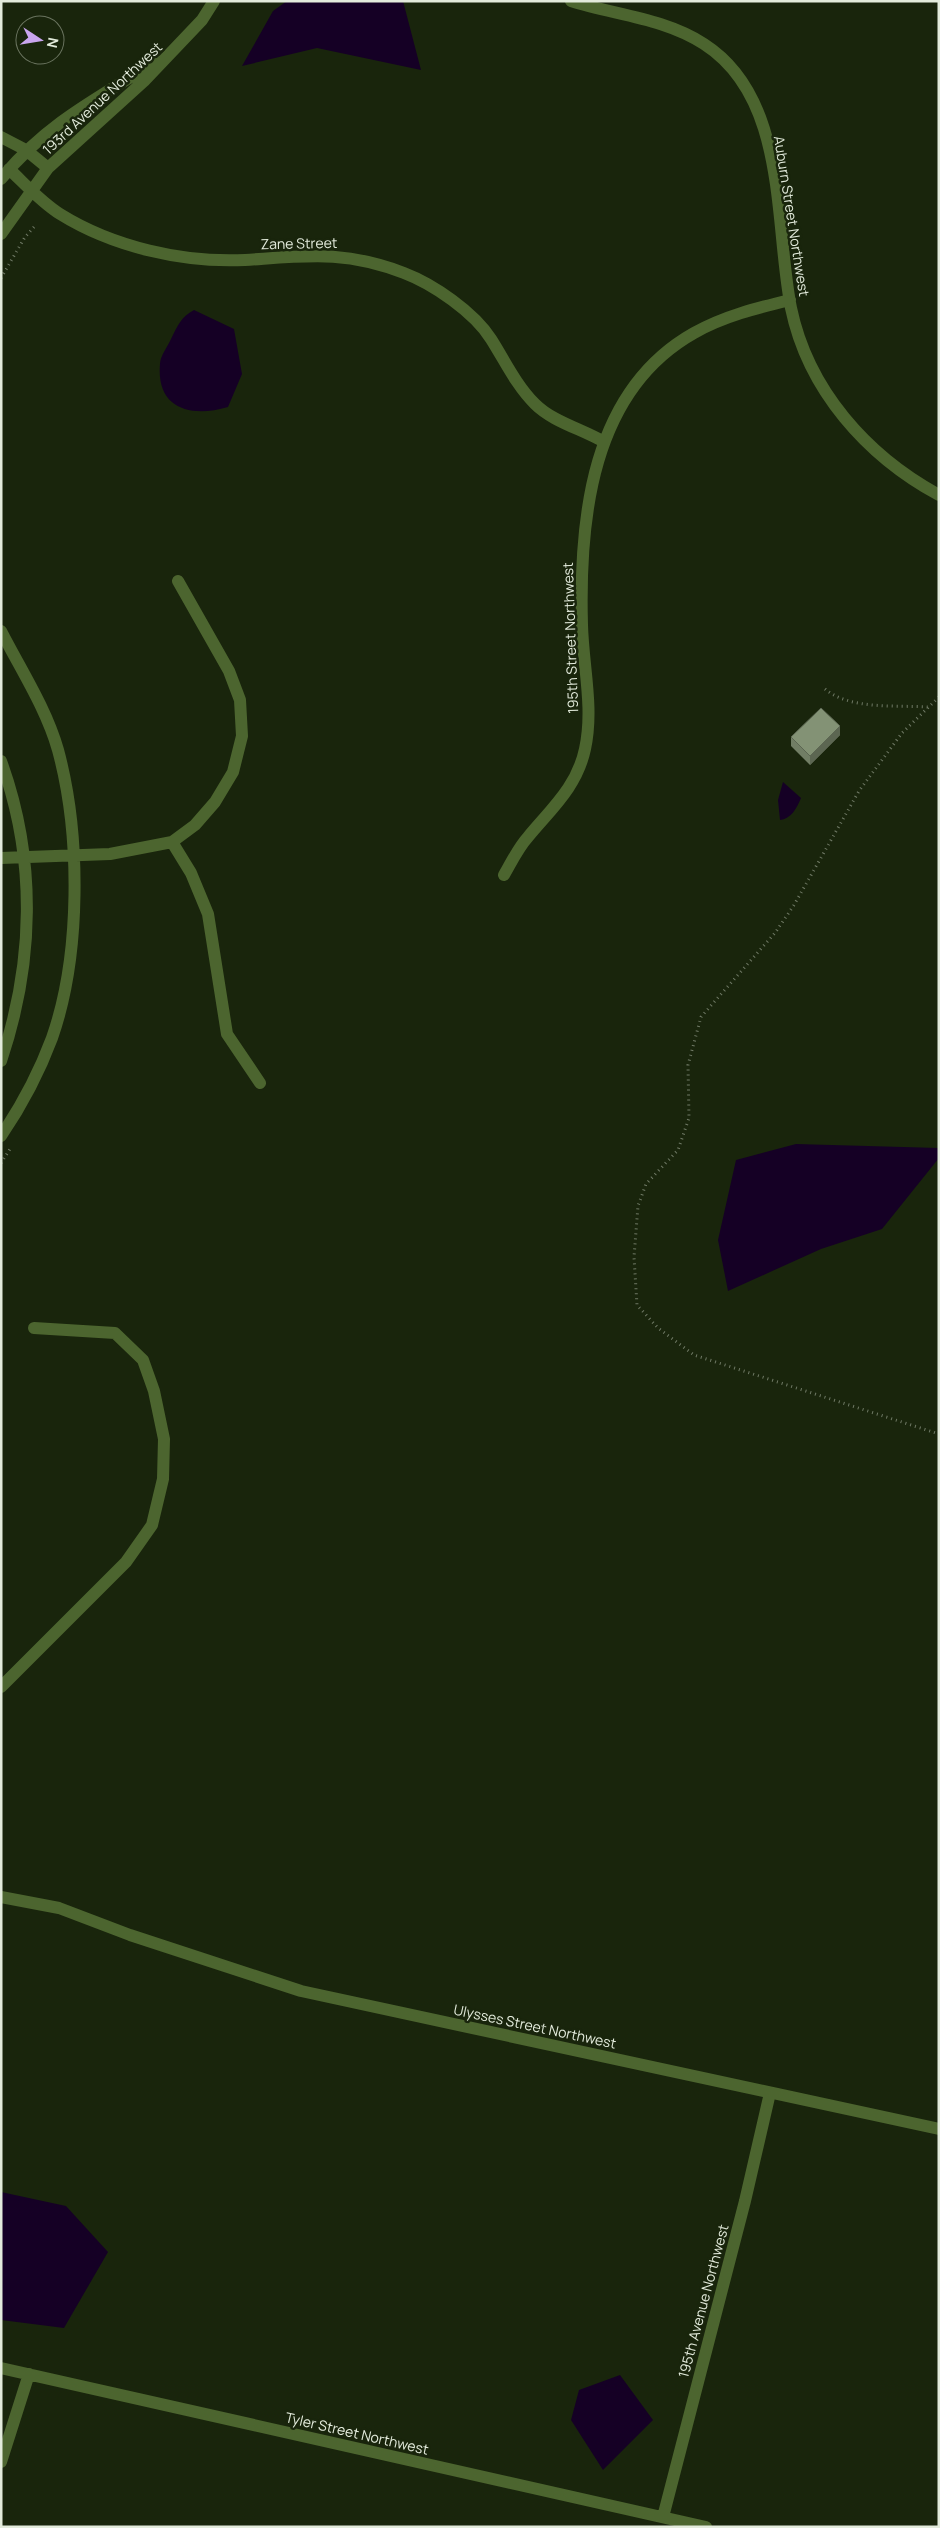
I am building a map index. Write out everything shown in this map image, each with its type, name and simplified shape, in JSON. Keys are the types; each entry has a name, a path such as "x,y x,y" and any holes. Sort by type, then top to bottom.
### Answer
{"street":[{"name":"193rd Avenue Northwest","path":"3,228 48,168 144,81 176,49 202,20 214,1"},
{"name":"Auburn Street Northwest","path":"571,1 655,22 679,31 704,44 738,75 750,93 768,142 790,300 800,339 811,365 827,395 846,421 891,466 939,495"},
{"name":"193rd Avenue Northwest","path":"5,174 26,150 61,120 176,49"},
{"name":"193rd Avenue Northwest","path":"1,137 26,150 48,168"},
{"name":"Zane Street","path":"5,174 32,190 59,213 79,224 126,243 167,254 223,260 289,255 338,256 361,259 407,274 451,300 473,319 490,338 523,392 537,406 557,419 604,442"},
{"name":"195th Street Northwest","path":"504,875 527,838 552,812 566,793 578,772 585,751 589,731 589,709 582,628 581,569 591,492 604,442 619,408 646,371 660,356 694,333 730,316 790,300"},
{"path":"1,858 74,857 110,854 172,842 195,825 215,802 233,772 242,736 240,700 229,671 178,581"},
{"path":"1,630 29,683 57,749 71,818 74,857 72,928 61,1003 52,1038 34,1080 1,1136"},
{"path":"1,762 20,823 28,926 25,959 13,1025 1,1061"},
{"path":"172,842 191,873 208,914 227,1034 260,1083"},
{"path":"1,1687 126,1562 152,1525 163,1479 164,1439 154,1391 142,1360 115,1333 34,1328"},
{"name":"Ulysses Street Northwest","path":"1,1897 59,1908 130,1935 301,1991 939,2129"},
{"name":"195th Avenue Northwest","path":"663,2517 745,2201 770,2092"},
{"name":"Tyler Street Northwest","path":"1,2368 706,2527"},
{"path":"1,2462 29,2374"}],"path":[{"path":"1,278 25,237 34,227"},
{"path":"824,688 835,698 868,703 929,707"},
{"path":"939,697 902,732 859,791 794,905 775,933 701,1017 688,1065 689,1118 678,1150 646,1184 638,1206 634,1257 636,1306 658,1328 694,1355 939,1434"}],"shaded area":[{"path":"287,1 403,1 421,70 317,48 242,66 273,11"},
{"path":"194,310 234,329 242,374 228,407 201,411 189,410 170,400 164,391 160,379 161,358 180,322"},
{"path":"783,782 801,798 790,815 780,820 778,800"},
{"path":"796,1144 939,1148 939,1158 882,1229 821,1249 728,1291 718,1240 736,1160"},
{"path":"1,2192 66,2206 108,2252 64,2328 1,2320"},
{"path":"620,2375 653,2420 603,2470 571,2420 579,2390"}],"building":[{"path":"821,708 840,726 810,756 791,737"}]}
